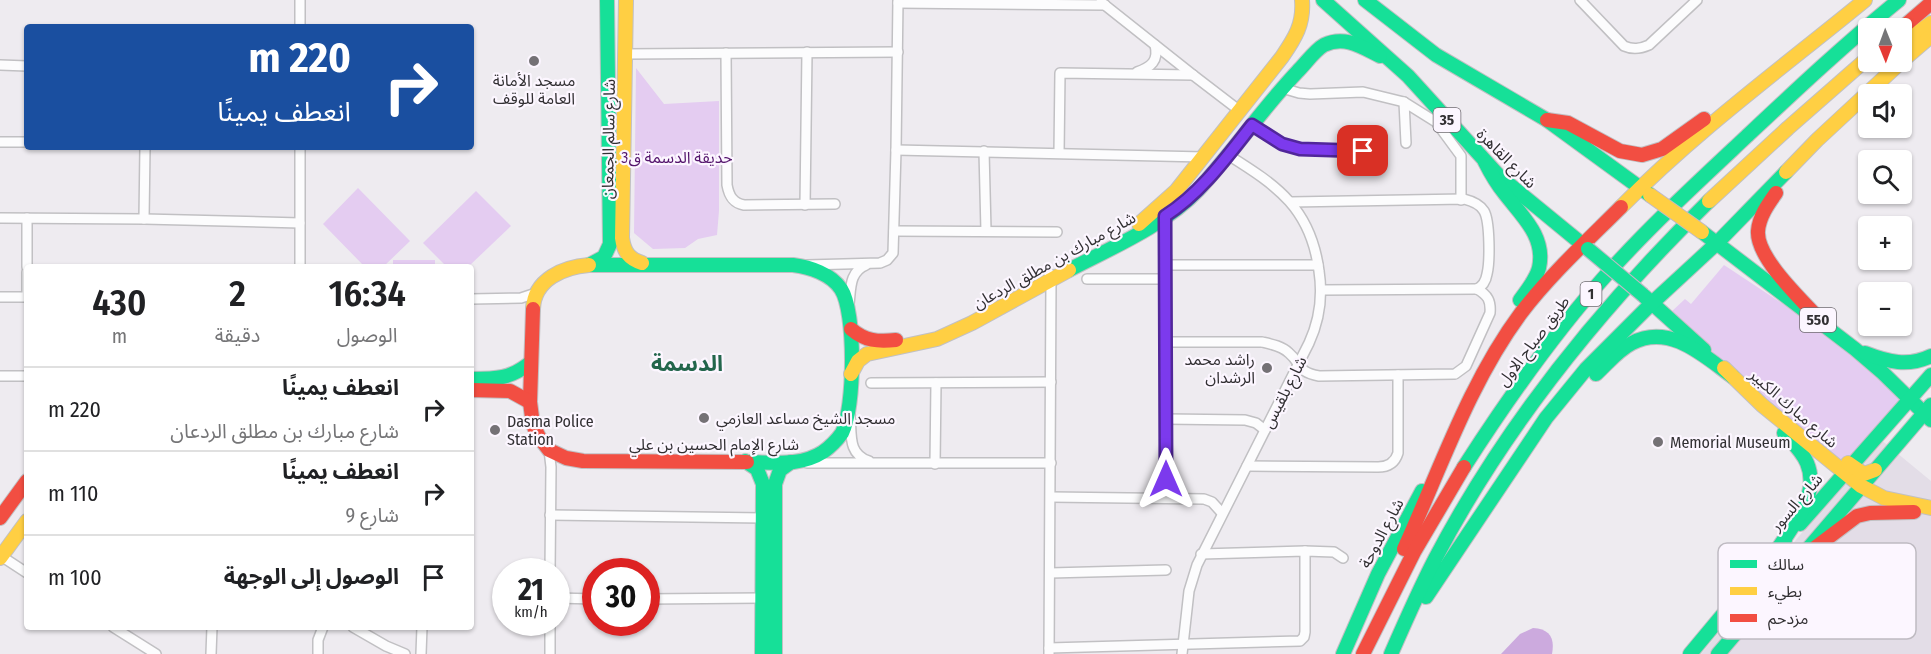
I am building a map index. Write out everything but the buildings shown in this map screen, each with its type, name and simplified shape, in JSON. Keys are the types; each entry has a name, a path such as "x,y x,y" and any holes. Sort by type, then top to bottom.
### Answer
{"main road":[{"name":"شارع سالم الجمعان","path":"589,265 603,258 610,244 608,0"},
{"name":"شارع سالم الجمعان","path":"626,0 623,243 628,256 647,265"},
{"name":"شارع مبارك بن مطلق الردعان","path":"850,376 860,359 867,354 921,343 952,333 1142,222 1176,190 1204,157 1282,57 1297,35 1303,21 1302,0"},
{"name":"شارع القاهرة","path":"1323,0 1423,91 1485,162 1521,196 1648,299"},
{"path":"1365,0 1437,55 1547,120 1645,191"},
{"path":"1374,628 1384,593 1455,431 1488,364 1514,323 1544,285 1586,248 1730,109 1865,0"},
{"path":"1786,98 1815,64 1879,0"},
{"name":"طريق صباح الاول","path":"1363,654 1405,566 1437,510 1480,441 1550,343 1637,241 1786,98 1899,0"},
{"path":"1912,19 1931,3"},
{"path":"1912,36 1931,23"},
{"path":"1912,52 1931,36"},
{"name":"شارع مبارك بن مطلق الردعان","path":"851,329 863,338 882,341 930,332 957,323 1136,235 1197,191 1300,67 1322,46 1335,41 1349,41 1357,43 1378,56 1388,57"},
{"path":"1282,57 1293,53 1299,58 1300,67"},
{"name":"1","path":"1391,654 1435,559 1482,479 1539,395 1584,335 1658,252 1858,67"},
{"path":"1826,95 1859,72"},
{"path":"1399,636 1546,418 1586,369 1648,299 1717,243 1817,140 1890,72"},
{"path":"609,90 612,95 619,97 625,91"},
{"path":"1547,120 1568,123 1620,151 1642,155 1662,149 1699,123 1730,109"},
{"path":"1817,140 1767,205 1761,219 1759,237 1762,253 1768,263 1825,325"},
{"path":"1485,162 1499,187 1535,231 1541,250 1538,270 1518,304 1514,314 1514,323"},
{"path":"1176,190 1181,198 1187,200"},
{"name":"550","path":"1645,191 1825,325 1929,413"},
{"name":"شارع الإمام الحسين بن علي","path":"647,265 793,265 812,269 832,280 843,293 849,311 851,329 850,404 845,425 833,444 814,457 794,462 583,461 570,459 549,450 533,425 530,402 532,310 537,293 546,281 572,266 647,265"},
{"name":"شارع مبارك الكبير","path":"1648,299 1762,405 1847,468 1861,486 1890,500 1931,510"},
{"path":"1546,418 1623,350 1635,342 1651,337 1671,338 1683,342 1733,377"},
{"path":"1855,349 1903,364 1917,363 1931,356"},
{"path":"474,379 505,378 516,374 531,362"},
{"name":"شارع السور","path":"1783,543 1931,375"},
{"path":"474,390 510,391 530,402"},
{"path":"1762,405 1805,459 1812,480 1808,499 1782,543"},
{"path":"1813,543 1875,470 1929,413"},
{"name":"شارع الدوحة","path":"1343,654 1378,574 1455,431"},
{"path":"745,461 757,469 762,478 762,654"},
{"path":"775,654 775,484 780,470 794,462"},
{"path":"1847,468 1864,474 1875,470"},
{"path":"0,518 5,506 24,484"},
{"path":"1820,543 1861,514 1931,510"},
{"path":"1,557 24,524"},
{"name":"شارع السور","path":"1690,654 1718,621"},
{"path":"1698,654 1712,628"},
{"path":"1718,654 1731,639"},
{"path":"1724,654 1734,639"}],"street":[{"path":"300,0 300,24"},
{"path":"1580,0 1624,46 1632,49 1649,45 1697,0"},
{"path":"849,311 854,275 859,268 882,262 891,256 894,247 898,1 1102,3 1240,111"},
{"path":"1132,74 1153,64 1157,56 1155,45"},
{"path":"805,205 807,52"},
{"path":"626,54 898,52"},
{"path":"726,53 727,185 730,196 737,203 744,205 835,204"},
{"path":"0,65 24,66"},
{"path":"1059,153 1060,74 1192,75"},
{"path":"1282,88 1310,94 1363,92 1404,102 1436,122 1461,156 1461,200"},
{"path":"1404,102 1406,143"},
{"path":"1252,125 1282,144 1300,149 1363,151"},
{"path":"0,142 24,141"},
{"path":"144,219 145,150"},
{"path":"300,150 300,264"},
{"path":"896,150 1204,157"},
{"path":"984,152 986,231"},
{"name":"شارع بلقيس","path":"1182,649 1189,591 1201,554 1298,365 1317,322 1320,309 1321,290 1318,265 1308,229 1291,202 1261,176 1228,155"},
{"path":"1291,202 1461,200 1477,203 1486,216 1488,272 1484,284 1477,289"},
{"path":"1165,216 1166,497"},
{"path":"0,218 144,219 300,224"},
{"path":"27,218 27,264"},
{"path":"894,231 1057,232"},
{"path":"793,265 871,264"},
{"path":"1165,265 1318,265"},
{"path":"1050,277 1049,651 1182,649 1300,641 1305,632 1305,551"},
{"path":"1087,279 1165,279"},
{"path":"1165,342 1267,343 1288,352 1298,365 1318,376 1455,374 1464,368 1490,310 1487,295 1477,289 1321,290"},
{"path":"474,299 522,298 537,293"},
{"path":"0,297 24,297"},
{"path":"522,298 532,310"},
{"path":"1247,466 1378,467 1390,465 1398,453 1398,375"},
{"path":"0,376 24,376"},
{"path":"871,383 1051,382"},
{"path":"935,464 936,383"},
{"path":"850,404 854,451 864,459 883,464"},
{"path":"1166,419 1245,420 1256,423 1265,430"},
{"path":"549,450 550,558"},
{"path":"550,477 558,466 570,459"},
{"path":"794,462 1051,463"},
{"path":"1050,497 1206,499 1222,513"},
{"path":"550,515 763,518"},
{"path":"1201,554 1305,551 1336,552 1343,558"},
{"path":"1,557 24,571"},
{"path":"1050,573 1166,570"},
{"path":"660,599 762,598"},
{"path":"118,630 156,654"},
{"path":"211,654 212,630"},
{"path":"318,654 318,640 322,630"},
{"path":"358,630 405,654"},
{"path":"422,630 422,654"},
{"path":"550,636 550,654"}],"shaded area":[{"path":"1880,439 1931,481 1931,654 1701,654 1718,634 1718,639 1916,639 1916,543 1793,543"},
{"path":"1533,628 1544,630 1550,635 1553,643 1552,654 1501,654 1520,634"}],"green space":[{"name":"حديقة الدسمة ق3","path":"636,68 664,104 719,101 717,235 698,239 685,248 653,249 634,233"},
{"path":"358,188 410,241 386,264 362,264 323,224"},
{"path":"476,191 511,226 471,264 444,264 423,243"},
{"path":"393,260 435,260 435,264 393,264"},
{"path":"1724,265 1824,331 1902,399 1841,470 1670,313 1685,299 1691,304"}],"traffic: fast":[{"path":"591,264 604,257 610,244 607,0"},
{"path":"1323,0 1408,76 1499,176 1588,249"},
{"path":"1365,0 1436,55 1547,120 1650,195"},
{"path":"1464,467 1550,343 1587,296 1624,256 1784,101 1899,0"},
{"path":"1069,270 1137,235 1185,203 1211,176 1272,100 1321,47 1332,42 1346,42 1380,56"},
{"path":"1485,162 1499,186 1531,228 1539,246 1538,272 1520,300"},
{"path":"1426,597 1546,418 1586,369 1652,303 1717,243 1786,172"},
{"path":"1391,654 1429,571 1462,509 1524,415 1558,369 1631,282 1709,201"},
{"path":"1702,232 1855,349 1931,420"},
{"path":"1588,249 1643,295"},
{"path":"589,265 793,265 820,272 837,284 846,301 852,360 849,403 842,433 823,452 805,460 786,463 747,462"},
{"path":"1644,296 1704,350"},
{"path":"1596,374 1617,353 1632,343 1646,338 1660,337 1673,339 1686,345 1733,377"},
{"path":"1865,353 1898,362 1914,361 1931,356"},
{"path":"474,379 510,375 531,362"},
{"path":"1800,524 1931,375"},
{"path":"1813,543 1931,405"},
{"path":"1782,543 1804,507 1810,486 1807,463 1784,433"},
{"path":"745,461 757,469 763,484 762,654"},
{"path":"775,654 775,484 780,470 791,462"},
{"path":"1343,654 1378,574 1422,491"},
{"path":"1690,654 1718,620"},
{"path":"1718,654 1731,639"}],"traffic: slow":[{"path":"626,0 622,238 628,254 642,263"},
{"path":"1139,224 1176,191 1282,57 1298,30 1302,16 1302,0"},
{"path":"1621,207 1709,126 1865,0"},
{"path":"1912,36 1931,23"},
{"path":"1912,52 1931,36"},
{"path":"1709,201 1858,67"},
{"path":"1786,172 1890,72"},
{"path":"1650,195 1702,232"},
{"path":"533,309 539,290 552,276 570,268 589,265"},
{"path":"851,374 858,361 867,354 937,339 972,323 1069,270"},
{"path":"1724,368 1762,405 1861,486 1884,498 1931,508"},
{"path":"1848,463 1864,474 1875,470"},
{"path":"0,558 24,525"}],"traffic: jam":[{"path":"1912,19 1931,3"},
{"path":"1547,120 1568,123 1620,151 1642,155 1662,149 1704,119"},
{"path":"1776,193 1760,221 1758,231 1760,242 1773,268 1825,325"},
{"path":"1404,549 1456,428 1486,368 1503,340 1544,285 1621,207"},
{"path":"533,309 530,402 533,425 549,450 566,458 583,461 747,462"},
{"path":"851,329 872,340 896,340"},
{"path":"474,390 510,391 530,402"},
{"path":"1363,654 1414,552 1464,467"},
{"path":"0,518 24,485"},
{"path":"1821,543 1857,516 1870,513 1914,512"}],"place":[{"name":"مسجد الأمانة العامة للوقف","path":"534,61"},
{"name":"راشد محمد الرشدان","path":"1267,368"},
{"name":"مسجد الشيخ مساعد العازمي","path":"704,418"},
{"name":"Dasma Police Station","path":"495,430"},
{"name":"Memorial Museum","path":"1658,442"}],"district":[{"name":"الدسمة","path":"687,363"}],"route":[{"path":"1166,479 1165,216 1197,191 1252,125 1282,144 1300,149 1363,151"}]}
